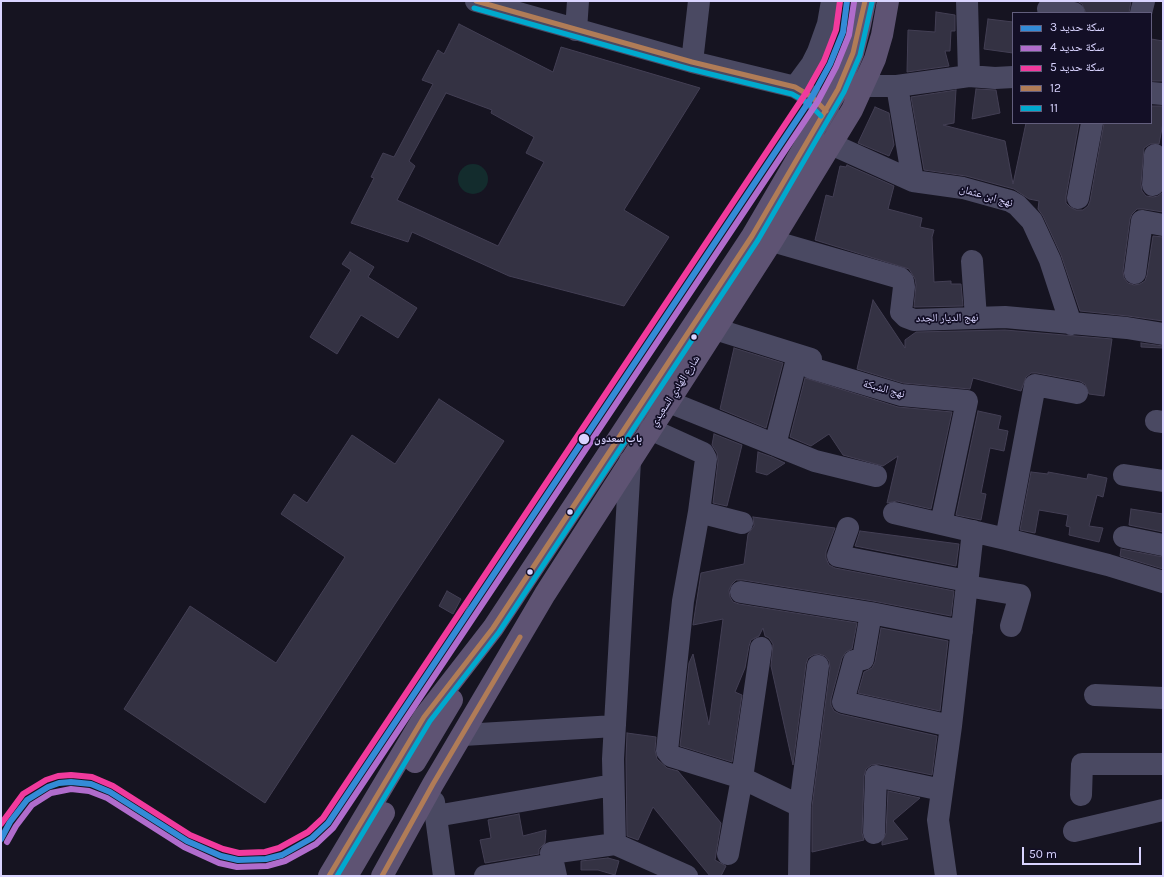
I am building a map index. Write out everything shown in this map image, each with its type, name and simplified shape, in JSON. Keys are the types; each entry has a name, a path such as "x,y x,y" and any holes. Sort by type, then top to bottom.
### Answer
{"main road":[{"name":"شارع الهادي السعيدي","path":"328,876 424,717 493,628 752,236 826,111 853,53 864,1"},
{"name":"شارع الهادي السعيدي","path":"382,876 433,784 545,594 772,241 835,138 864,86 882,35 888,1"},
{"path":"368,876 399,816 485,678 545,594"},
{"path":"347,876 493,628"},
{"path":"357,876 387,808"}],"street":[{"path":"476,1 692,62 795,87 812,97 826,111 835,138"},
{"path":"576,30 578,1"},
{"path":"692,62 698,1"},
{"path":"795,87 812,64 818,52 828,24 832,1"},
{"path":"967,1 969,76"},
{"path":"1141,12 1144,1"},
{"path":"1048,9 1068,12"},
{"path":"864,86 897,86 969,76 1012,78"},
{"path":"897,86 913,181"},
{"path":"1152,93 1163,94"},
{"path":"1078,198 1092,124"},
{"name":"نهج ابن عثمان","path":"835,138 913,181 964,188 1010,201 1025,212 1032,221 1050,260 1071,324"},
{"path":"1153,185 1156,155"},
{"path":"1134,273 1142,222 1163,225"},
{"name":"نهج الديار الجدد","path":"772,241 900,278 903,281 904,287 901,312 906,317 914,320 1005,317 1128,328 1163,334"},
{"path":"972,261 976,318"},
{"name":"نهج الشبكة","path":"715,329 811,359 811,368 901,395 967,401 941,524"},
{"path":"775,445 798,354"},
{"path":"1006,539 1035,385 1076,392"},
{"path":"669,402 815,461 876,476"},
{"path":"650,429 703,453 706,459 699,512 683,601 667,751 671,756 742,778 800,806"},
{"path":"615,844 613,785 615,726 630,461"},
{"path":"1124,475 1163,481"},
{"path":"699,512 742,523"},
{"path":"894,513 1108,565 1163,582"},
{"path":"848,528 838,556 1020,595 1011,626"},
{"path":"946,876 938,820 951,726 973,531"},
{"path":"1124,536 1163,545"},
{"path":"741,592 871,613 962,631"},
{"path":"871,613 864,659 854,661 843,702 951,726"},
{"path":"728,854 742,778 761,648"},
{"path":"799,876 800,806 818,666"},
{"path":"1095,695 1163,698"},
{"path":"463,734 615,726"},
{"path":"1081,795 1082,764 1163,764"},
{"path":"874,833 876,776 942,790"},
{"path":"433,784 444,876"},
{"path":"436,816 613,785"},
{"path":"1074,831 1163,810"},
{"path":"485,876 554,870 552,853 615,844 645,866 687,876"}],"green space":[{"path":"473,164 484,168 488,179 484,190 473,194 462,190 458,179 462,168"}],"building":[{"path":"1077,1 1131,1 1129,12 1086,12 1082,4"},
{"path":"936,12 955,15 955,31 951,31 950,51 945,51 949,66 907,72 908,30 935,32"},
{"path":"988,19 1012,22 1012,53 984,49"},
{"path":"459,24 553,72 561,47 700,88 624,210 669,237 624,306 509,276 412,232 408,242 351,223 374,178 371,177 383,153 394,157 433,84 422,80 438,50 444,54","holes":["446,93 492,110 491,113 534,137 526,153 544,162 498,246 397,200 415,166 409,161"]},
{"path":"1152,39 1163,41 1163,81 1152,81"},
{"path":"976,89 996,90 1000,113 972,119"},
{"path":"956,90 954,123 943,125 1005,141 1013,184 1026,124 1079,124 1066,196 1066,203 1076,210 1083,210 1088,206 1090,201 1104,124 1152,124 1152,106 1163,106 1163,123 1159,144 1150,144 1144,148 1141,184 1142,191 1146,196 1158,196 1163,192 1163,212 1137,209 1132,214 1123,271 1124,278 1128,283 1134,285 1145,281 1153,236 1163,237 1163,321 1080,311 1061,255 1043,216 1038,209 1039,201 1029,199 1014,189 966,176 924,170 911,97"},
{"path":"875,107 889,113 894,145 889,156 858,143"},
{"path":"847,165 894,186 888,209 922,218 920,227 934,230 932,237 934,282 951,281 951,284 961,284 963,306 914,307 916,285 915,279 909,269 815,240 826,195 833,197 840,166 846,167"},
{"path":"350,252 374,267 368,277 417,308 398,338 361,315 337,354 310,337 351,270 342,264"},
{"path":"873,300 905,348 905,340 916,332 1005,330 1112,339 1104,396 1089,394 1085,384 1080,381 1037,373 1031,373 1026,377 1021,391 973,378 970,389 903,383 857,369"},
{"path":"1141,343 1163,346 1163,348 1141,347"},
{"path":"734,348 783,363 766,428 720,409"},
{"path":"805,378 898,407 952,412 931,509 897,501 887,503 898,456 883,466 843,455 829,434 811,446 790,437"},
{"path":"439,399 504,441 265,803 124,709 190,606 276,663 345,557 281,514 294,494 307,503 352,435 395,464"},
{"path":"978,411 1001,416 998,429 1008,431 1004,451 990,448 981,493 986,494 981,520 956,515"},
{"path":"714,434 742,445 727,506 713,503 718,461 717,453 712,445"},
{"path":"758,452 785,463 767,475 756,472"},
{"path":"1031,472 1048,474 1048,472 1087,479 1088,474 1107,478 1103,497 1097,495 1089,526 1103,528 1099,542 1069,535 1070,527 1066,526 1068,515 1039,510 1035,533 1020,530"},
{"path":"1131,509 1163,514 1163,532 1129,525"},
{"path":"753,517 835,528 826,552 826,558 829,565 835,568 954,591 951,616 873,601 743,580 736,580 729,590 730,597 733,602 739,604 857,623 852,649 846,652 842,658 831,699 831,705 834,711 840,714 937,736 932,775 879,764 871,765 866,769 864,776 862,833 864,840 812,852 812,807 830,668 829,661 825,656 819,654 813,655 808,658 806,664 793,765 771,666 773,644 769,638 765,636 763,628 759,636 751,640 745,668 735,692 742,695 732,762 680,746 689,663 693,654 709,725 723,619 693,625 701,573 744,564 748,534 754,526"},
{"path":"860,531 959,544 956,566 855,546"},
{"path":"1121,549 1163,557 1163,569 1120,556"},
{"path":"447,591 461,599 453,614 439,606"},
{"path":"881,628 948,641 940,711 858,693 864,672 872,668 875,662"},
{"path":"627,733 656,737 655,750 657,759 667,768 678,771 721,823 715,860 726,866 721,876 710,876 653,807 638,840 627,836"},
{"path":"888,791 920,798 893,821 908,839 882,845 886,833"},
{"path":"519,814 523,836 546,830 545,843 539,849 539,854 485,863 480,840 491,838 488,820"},
{"path":"608,858 619,861 615,875 598,870 581,870 581,861"}],"tram line":[{"path":"453,638 479,583"}],"rail line":[{"name":"5","path":"1,824 23,794 46,780 58,776 71,775 92,777 113,786 190,835 223,849 239,853 265,852 279,848 308,832 323,818 806,93 824,61 836,30 840,1"},
{"name":"3","path":"1,839 10,822 27,800 48,787 59,783 71,782 91,784 110,792 187,841 221,856 238,860 266,859 282,855 312,838 328,823 812,97 830,64 843,32 847,1"},
{"name":"4","path":"7,842 16,826 32,805 51,793 71,789 89,791 107,798 184,847 219,863 237,867 267,866 285,861 316,844 333,828 818,101 836,67 849,35 854,2"}],"transit line":[{"name":"12","path":"476,1 692,62 795,87 812,97 826,111"},
{"name":"12","path":"329,876 424,717 493,628 752,236 838,89 853,53 865,1"},
{"name":"11","path":"337,876 430,721 499,632 758,240 844,92 860,55 872,2"},
{"name":"11","path":"474,8 690,69 792,94 808,103 821,116"},
{"name":"12","path":"382,876 433,784 520,637"}],"place":[{"name":"باب سعدون","path":"584,439"}]}
